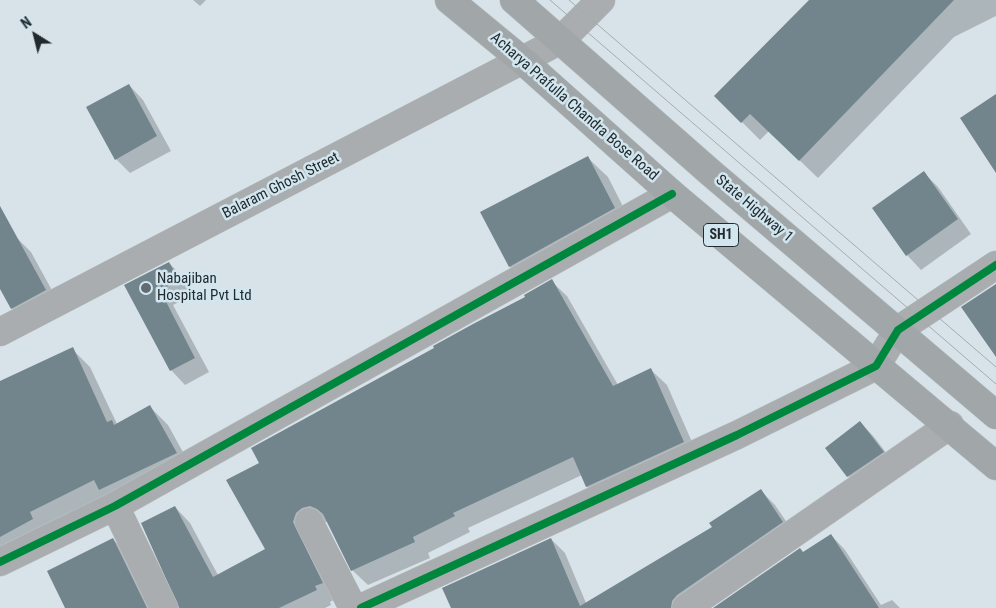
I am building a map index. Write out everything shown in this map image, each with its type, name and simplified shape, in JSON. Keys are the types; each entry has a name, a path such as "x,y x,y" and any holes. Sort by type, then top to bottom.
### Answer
{"main road":[{"name":"State Highway 1","path":"514,0 712,173 996,415"},
{"name":"Acharya Prafulla Chandra Bose Road","path":"452,1 523,60 672,194 876,366 950,425 996,466"}],"street":[{"name":"Balaram Ghosh Street","path":"0,332 562,40 601,0"},
{"path":"0,562 114,506 672,194"},
{"path":"361,608 737,435 876,366 898,330 996,265"},
{"path":"686,608 950,425"},
{"path":"114,506 164,608"},
{"path":"309,522 352,608"}],"building":[{"path":"809,0 954,0 799,161 750,114 741,123 714,96"},
{"path":"129,84 157,136 115,160 86,107"},
{"path":"996,94 996,173 960,118"},
{"path":"588,156 615,208 509,267 480,212"},
{"path":"924,171 958,219 906,256 872,208"},
{"path":"0,206 46,290 11,309 0,289"},
{"path":"169,262 179,280 160,290 195,358 170,371 124,285"},
{"path":"552,279 613,386 651,368 684,442 586,487 573,457 453,513 455,516 413,537 415,542 351,571 323,514 310,506 302,508 296,513 293,522 323,583 315,586 317,590 279,608 179,608 141,523 175,506 213,577 265,549 226,480 259,463 251,448 525,297 524,295"},
{"path":"996,284 996,357 961,307"},
{"path":"73,347 107,422 112,420 114,425 150,405 177,453 99,490 94,480 30,512 33,519 0,537 0,381"},
{"path":"860,421 884,452 847,477 825,448"},
{"path":"761,489 783,522 677,595 672,601 671,608 451,608 442,588 551,538 580,606 712,527 709,523"},
{"path":"831,534 879,608 713,608 800,548 803,552"},
{"path":"113,538 147,608 65,608 47,571"}],"tram line":[{"path":"550,0 996,384"},
{"path":"569,0 996,367"}],"cycle path":[{"path":"0,562 115,506 672,194"},
{"path":"361,608 737,435 876,366 898,330 996,265"}],"place":[{"name":"Nabajiban Hospital Pvt Ltd","path":"146,288"}]}
